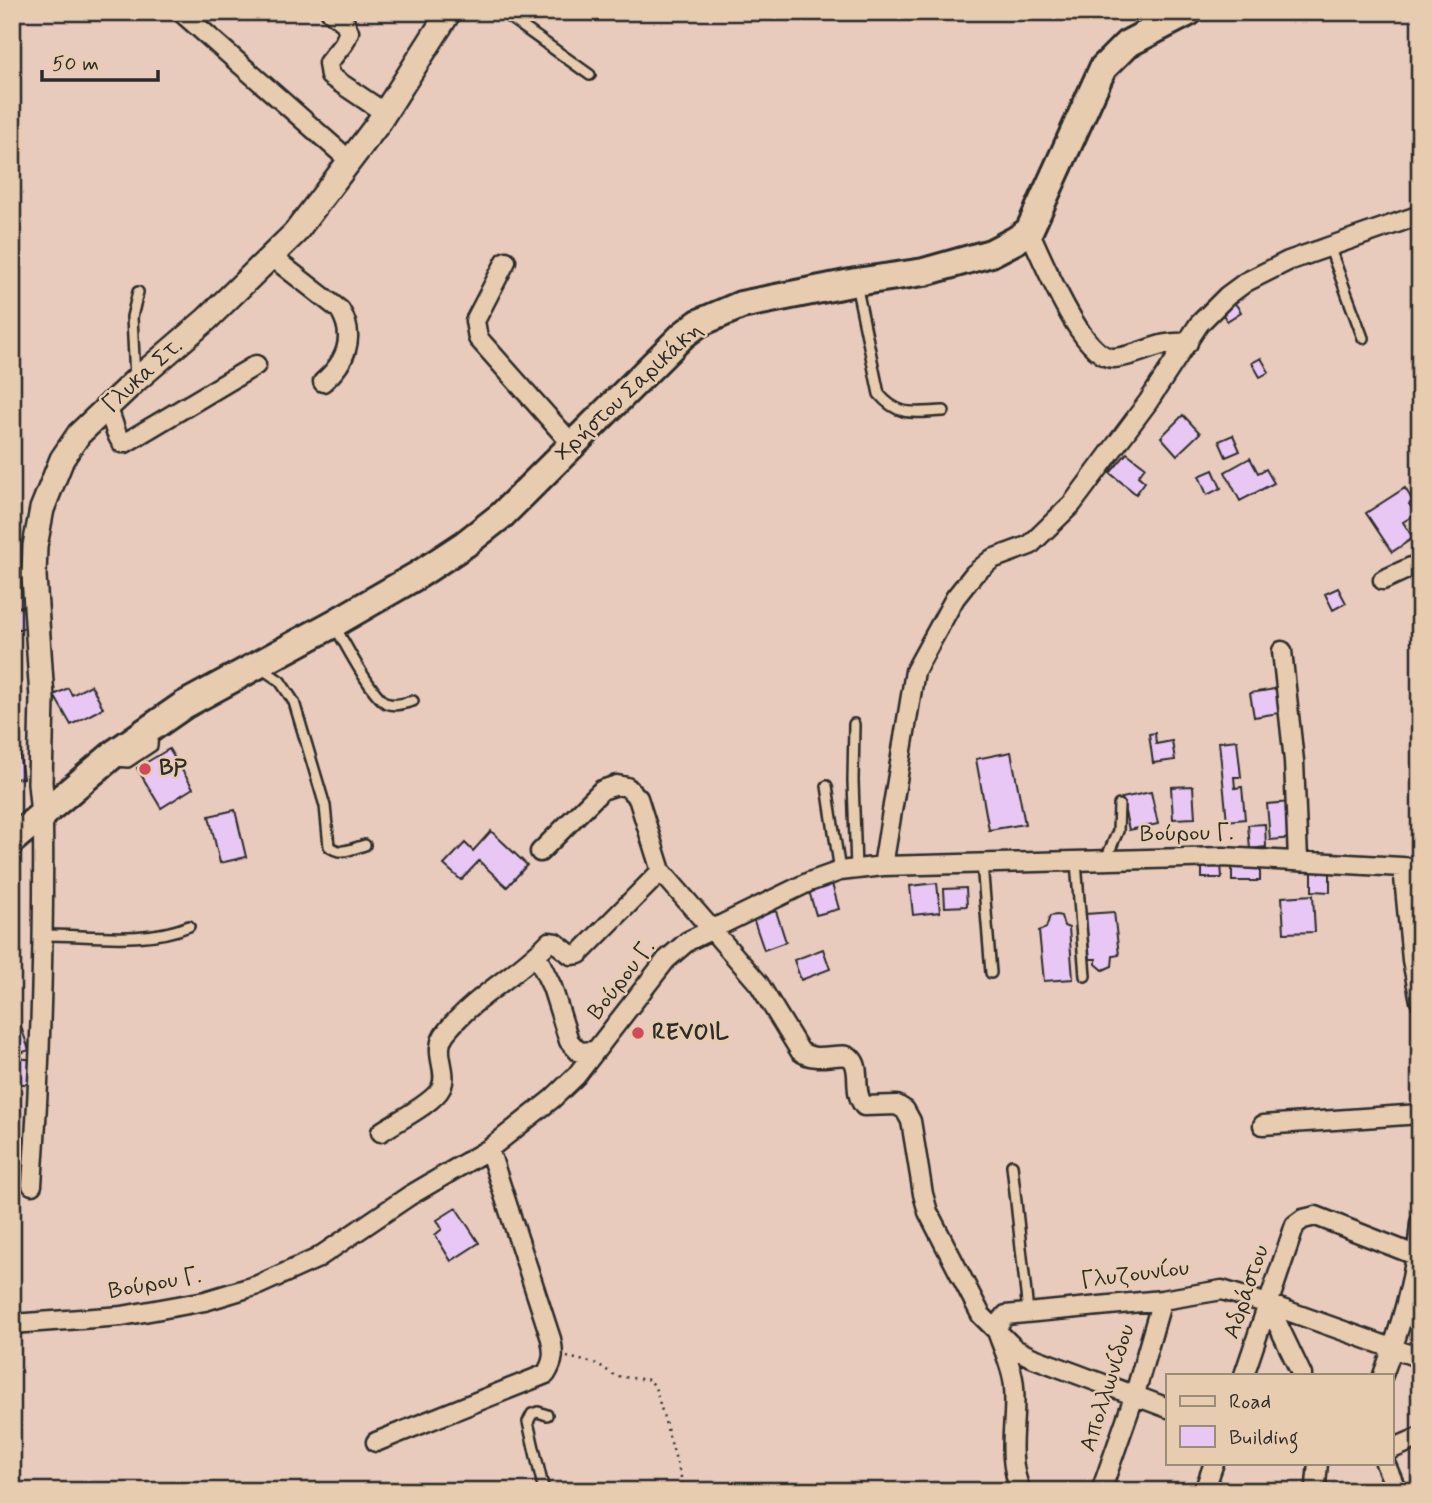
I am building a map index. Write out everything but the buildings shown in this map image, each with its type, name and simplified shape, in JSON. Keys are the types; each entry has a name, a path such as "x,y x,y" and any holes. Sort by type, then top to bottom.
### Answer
{"main road":[{"path":"1029,231 1103,68 1126,44 1189,12"},
{"name":"Χρήστου Σαρικάκη","path":"12,840 106,761 184,705 333,624 418,575 465,544 502,515 683,335 699,323 741,305 856,282 924,272 978,257 1003,248 1029,231"}],"street":[{"path":"181,12 350,161"},
{"path":"331,12 345,23 349,32 328,63 330,76 385,113"},
{"name":"Γλυκα Στ.","path":"43,815 40,783 42,698 34,576 36,535 49,487 62,459 79,434 135,380 206,319 302,225 385,113 449,12"},
{"path":"883,866 915,671 955,598 974,574 992,559 1030,545 1072,504 1148,402 1199,324 1217,304 1246,282 1288,261 1420,215"},
{"path":"1029,231 1065,306 1085,337 1101,354 1113,358 1166,342 1188,343"},
{"path":"272,257 340,310 346,320 348,334 344,360 323,382"},
{"path":"506,261 475,321 478,338 572,444"},
{"path":"107,408 113,418 118,440 125,443 256,365"},
{"path":"1383,580 1420,563"},
{"path":"1282,651 1294,761 1298,860"},
{"path":"540,852 602,790 617,785 627,788 638,798 661,871 759,984 800,1051 815,1058 845,1055 852,1059 856,1068 857,1094 864,1106 897,1105 905,1110 911,1121 923,1194 929,1212 981,1315 1001,1322 1015,1349 1031,1357 1166,1407"},
{"path":"32,1185 41,1054 43,815"},
{"name":"Βούρου Γ.","path":"12,1324 122,1316 205,1301 258,1285 316,1259 409,1196 489,1149 558,1094 596,1051 666,960 688,941 808,882 848,870 883,866 1223,857 1411,867"},
{"path":"1411,867 1412,960 1420,1001"},
{"path":"381,1132 441,1089 443,1081 438,1054 446,1032 486,993 552,942 571,955 579,954 661,871"},
{"path":"537,956 552,987 569,1041 579,1052 596,1051"},
{"path":"1263,1125 1420,1114"},
{"path":"376,1442 546,1374 552,1365 554,1354 489,1149"},
{"name":"Αδράστου","path":"1244,1374 1295,1225 1303,1219 1316,1216 1418,1257"},
{"path":"1383,1374 1418,1257 1420,1223"},
{"name":"Γλυζουνίου","path":"1001,1322 1028,1312 1162,1300 1222,1290 1420,1358"},
{"name":"Απολλωνίδου","path":"1101,1491 1134,1397 1162,1300"},
{"path":"1268,1304 1302,1374"},
{"path":"1001,1322 1014,1382 1011,1457 1013,1473 1021,1491"},
{"path":"1394,1448 1420,1437"},
{"path":"1204,1491 1214,1464"},
{"path":"1313,1489 1318,1464"},
{"path":"1385,1464 1397,1491"}],"lane":[{"path":"502,12 590,75"},
{"path":"1329,246 1363,338"},
{"path":"856,282 879,394 889,406 904,413 944,411"},
{"path":"135,380 132,317 138,292"},
{"path":"333,624 372,688 385,702 396,705 413,701"},
{"path":"257,665 280,681 295,702 324,806 329,846 342,852 365,845"},
{"path":"848,870 854,724"},
{"path":"827,786 848,870"},
{"path":"1105,861 1118,831 1119,804"},
{"path":"1076,862 1084,976"},
{"path":"982,863 991,973"},
{"path":"44,935 149,937 173,933 189,926"},
{"path":"1012,1165 1028,1312"},
{"path":"544,1491 528,1422 532,1414 538,1412 547,1415"}],"path":[{"path":"554,1354 598,1364 615,1376 650,1380 655,1387 685,1491"}],"place":[{"name":"BP","path":"145,769"},
{"name":"REVOIL","path":"638,1033"}]}
